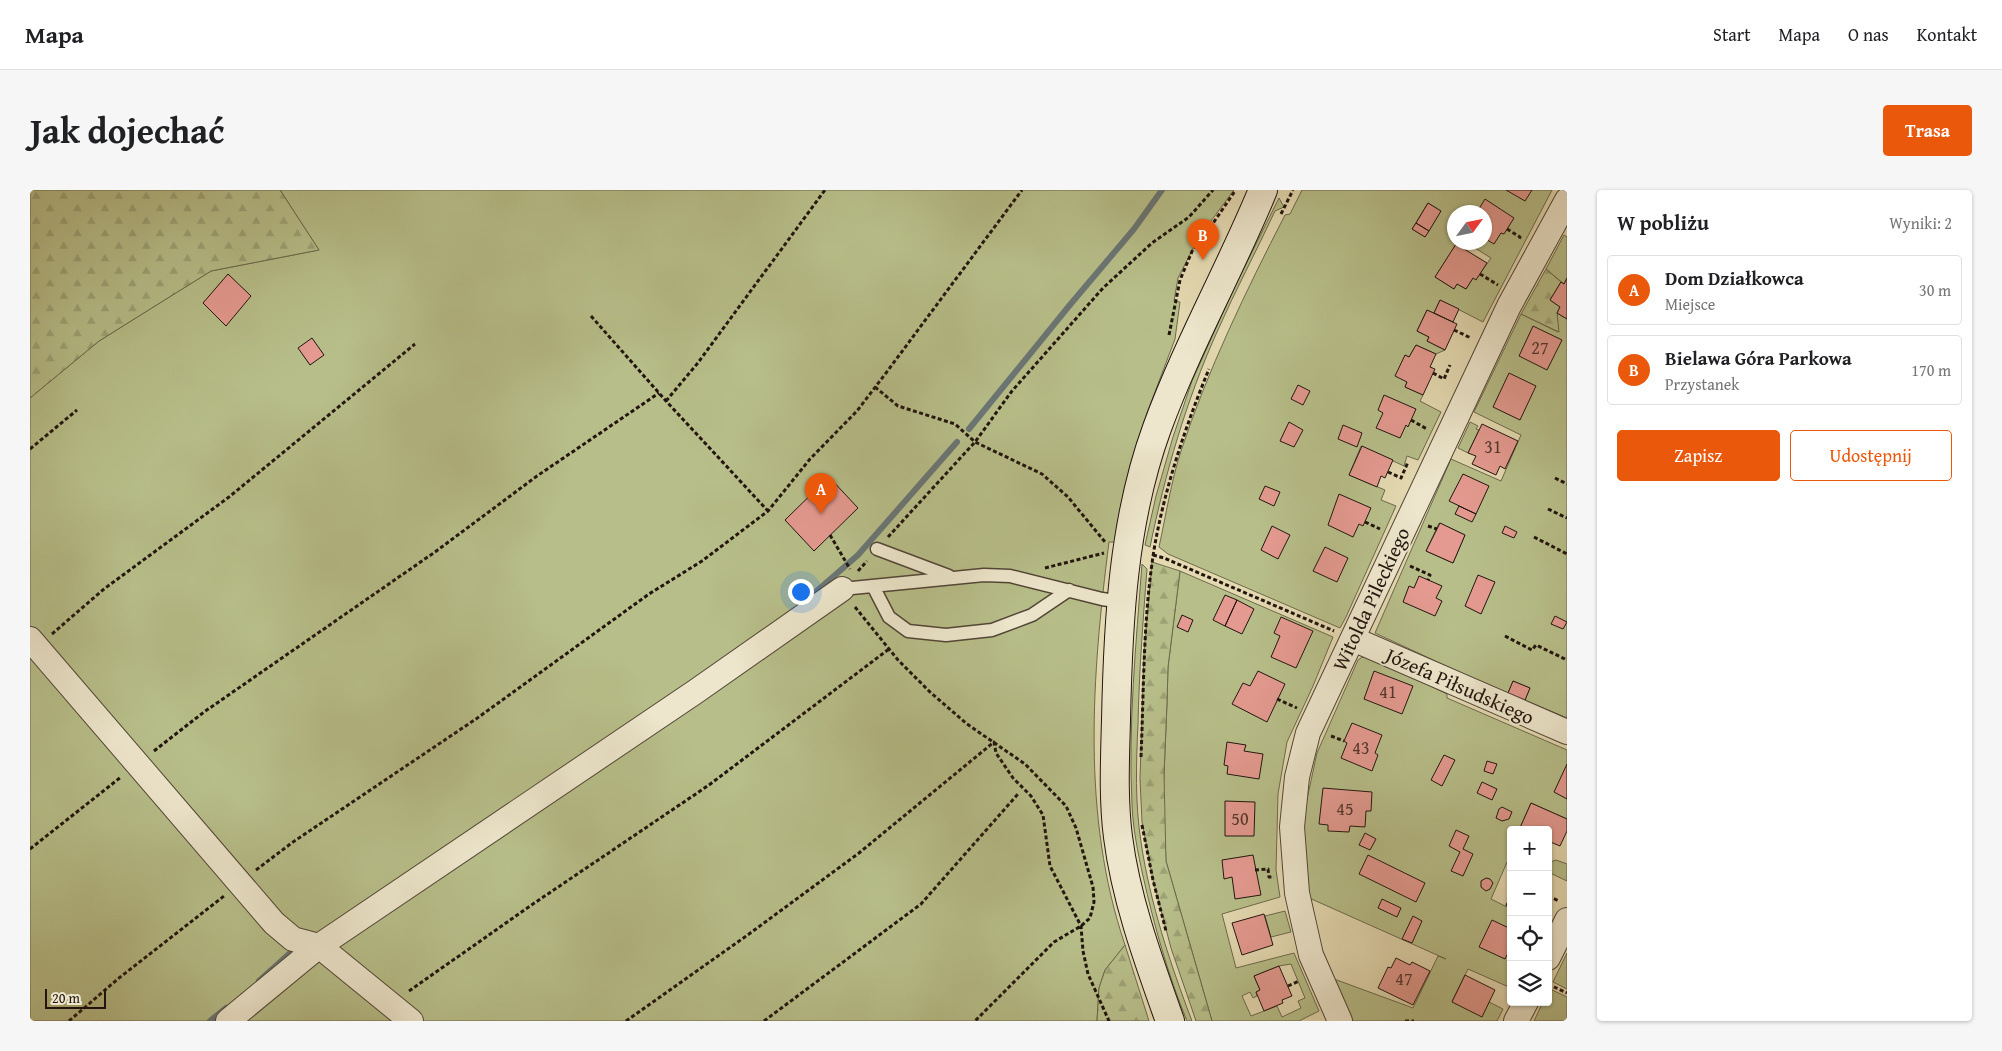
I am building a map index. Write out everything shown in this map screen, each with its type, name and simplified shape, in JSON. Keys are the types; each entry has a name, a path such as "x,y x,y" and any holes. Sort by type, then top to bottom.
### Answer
{"main road":[{"path":"1170,1021 1142,939 1128,888 1118,838 1115,788 1117,682 1127,550 1157,430 1196,335 1263,190"}],"street":[{"name":"Witolda Pileckiego","path":"1340,1021 1311,955 1298,893 1292,827 1298,777 1308,733 1509,306 1567,200"},
{"path":"228,1021 319,946 695,692 847,581"},
{"name":"Józefa Piłsudskiego","path":"1353,639 1567,732"},
{"path":"33,643 274,923 293,938 319,946 411,1021"},
{"path":"1552,946 1564,911"},
{"path":"1516,1021 1524,1006"}],"lane":[{"path":"877,549 954,578"},
{"path":"847,581 873,586 984,575 1010,576 1102,599 1122,602"},
{"path":"873,586 889,616 908,631 946,635 992,630 1032,615 1069,590"}],"path":[{"path":"666,401 696,364 824,190"},
{"path":"69,1021 119,978 293,842 476,719 649,594 702,561 768,511 810,459 856,411 875,387 1022,190"},
{"path":"847,581 975,442 1012,391 1103,288 1152,243 1189,217 1213,190"},
{"path":"1206,235 1236,190"},
{"path":"1277,220 1293,190"},
{"path":"1507,229 1518,236"},
{"path":"1480,274 1501,287"},
{"path":"590,316 768,511"},
{"path":"1454,330 1467,335"},
{"path":"33,643 229,496 415,344"},
{"path":"1141,759 1144,652 1155,545 1174,469 1197,399 1211,364"},
{"path":"1433,373 1444,379 1450,365"},
{"path":"875,387 898,406 955,424 975,442 1042,474 1068,496 1108,546"},
{"path":"30,849 204,712 435,552 537,476 659,393"},
{"path":"30,449 77,410"},
{"path":"1411,420 1432,431"},
{"path":"1388,472 1401,478 1408,462"},
{"path":"1555,478 1567,484"},
{"path":"1548,509 1567,518"},
{"path":"1365,522 1385,531"},
{"path":"830,535 842,555 847,581 889,649 930,692 967,724 1025,764 1066,806 1076,828 1093,888 1094,902 1090,918 1081,926 1054,942 975,1021"},
{"path":"1534,537 1567,554"},
{"path":"1010,576 1108,553"},
{"path":"1154,555 1261,598 1353,639"},
{"path":"1404,564 1430,576 1428,580"},
{"path":"1505,636 1532,650 1536,645 1567,660"},
{"path":"390,1005 533,904 709,785 889,649"},
{"path":"1277,699 1302,711"},
{"path":"994,742 996,753 1013,778 1030,796 1043,815 1050,866 1081,926 1083,951 1088,974 1109,1021"},
{"path":"626,1021 851,859 994,742"},
{"path":"764,1021 921,904 1018,794"},
{"path":"1142,822 1153,880 1168,939"},
{"path":"1255,870 1268,869 1269,877 1277,876"},
{"path":"1552,900 1564,911"},
{"path":"1552,986 1567,993"},
{"path":"1405,1021 1414,1021"}],"green space":[{"path":"30,190 280,190 319,250 211,271 99,341 30,398"},
{"path":"280,190 1234,190 1199,237 1178,278 1174,301 1180,302 1175,339 1147,413 1125,487 1115,542 1109,542 1098,643 1095,694 1096,796 1111,896 1125,945 1105,970 1099,988 1097,1021 30,1021 30,398 99,341 211,271 319,250"},
{"path":"1302,190 1552,190 1483,322 1440,300 1434,313 1427,310 1417,331 1429,337 1427,341 1445,350 1436,354 1416,345 1409,357 1405,355 1407,382 1405,387 1423,395 1420,401 1441,412 1418,460 1407,456 1404,466 1361,446 1349,475 1385,490 1381,500 1396,506 1340,628 1168,554 1159,547 1177,463 1203,390 1228,331 1285,215 1290,214","holes":["1428,203 1441,211 1425,237 1412,229"]},
{"path":"1279,198 1284,207 1275,211 1224,317 1186,411 1162,492 1150,547 1145,545 1156,496 1192,381 1234,288"},
{"path":"1564,235 1567,237 1567,278 1564,284 1546,269"},
{"path":"1546,269 1561,282 1550,300 1560,307 1557,313 1559,332 1521,314"},
{"path":"1557,313 1567,319 1567,718 1525,700 1530,688 1513,681 1508,693 1375,633 1451,459 1501,481 1521,435 1474,412 1521,314 1558,332","holes":["1439,523 1465,535 1453,563 1426,551"]},
{"path":"1470,422 1478,426 1476,429 1479,430 1468,453 1458,448"},
{"path":"1152,562 1180,571 1168,667 1164,774 1166,861 1212,1021 1196,1021 1171,948 1153,880 1142,822 1140,779 1144,652"},
{"path":"1142,564 1147,569 1140,666 1137,754 1139,827 1155,910 1192,1021 1187,1021 1162,950 1143,876 1133,823 1131,775 1132,715"},
{"path":"1180,571 1333,637 1287,742 1278,794 1276,870 1280,897 1222,914 1236,968 1294,953 1319,1011 1299,1021 1212,1021 1166,861 1163,800 1168,667","holes":["1291,964 1305,998 1298,1001 1301,1008 1282,1017 1277,1006 1251,1016 1242,996 1250,992 1253,998 1257,996 1256,992 1260,990 1254,976 1279,966"]},
{"path":"1362,657 1375,659 1447,694 1447,698 1567,750 1567,819 1531,803 1521,826 1507,826 1507,862 1491,899 1507,907 1507,986 1468,969 1452,1001 1482,1016 1489,1002 1503,1009 1497,1021 1353,1021 1334,979 1413,1008 1438,956 1446,959 1307,897 1304,873 1304,813 1317,753 1358,660"},
{"path":"1556,860 1567,864 1567,881 1552,874 1552,862"},
{"path":"1285,911 1291,932 1271,937 1265,916"},
{"path":"1125,945 1149,1021 1097,1021 1099,988 1105,970"},
{"path":"1567,953 1567,989 1553,982"},
{"path":"1552,990 1567,997 1567,1021 1534,1021 1541,1006 1552,1006"}],"building":[{"path":"1506,190 1532,190 1525,201"},
{"path":"1485,199 1514,218 1504,234 1501,233 1494,244 1492,243 1492,205 1481,205"},
{"path":"1428,203 1441,211 1429,231 1416,223"},
{"path":"1416,223 1429,231 1425,237 1412,229"},
{"path":"1452,250 1466,250 1487,263 1476,280 1473,278 1466,289 1457,284 1454,289 1435,277"},
{"path":"228,274 251,296 226,326 203,303"},
{"path":"1567,278 1567,319 1557,313 1560,307 1550,300 1561,282 1564,284"},
{"path":"1440,300 1459,309 1453,322 1434,313"},
{"path":"1427,310 1457,324 1445,350 1427,341 1429,337 1417,331"},
{"path":"1533,326 1562,340 1547,370 1519,356"},
{"path":"312,338 324,355 310,365 298,348"},
{"path":"1416,345 1436,354 1430,367 1435,369 1423,395 1405,387 1407,382 1395,376 1405,355 1409,357"},
{"path":"1509,373 1536,386 1520,420 1493,407"},
{"path":"1298,385 1310,391 1303,405 1291,399"},
{"path":"1384,395 1416,409 1408,427 1406,425 1400,438 1376,428 1383,413 1378,410"},
{"path":"1289,422 1303,430 1294,447 1280,441"},
{"path":"1482,424 1518,441 1505,469 1500,466 1496,475 1472,464 1476,456 1468,453"},
{"path":"1343,425 1362,433 1357,447 1338,439"},
{"path":"1362,446 1393,460 1385,478 1381,476 1377,487 1349,475"},
{"path":"1463,474 1489,486 1476,514 1449,501"},
{"path":"829,477 858,508 814,551 785,520"},
{"path":"1265,486 1280,492 1274,506 1259,499"},
{"path":"1339,494 1371,508 1363,526 1359,524 1353,537 1328,525"},
{"path":"1459,506 1476,514 1472,522 1455,514"},
{"path":"1440,523 1465,535 1453,563 1426,551"},
{"path":"1272,526 1290,535 1278,559 1261,550"},
{"path":"1505,526 1517,532 1514,538 1502,533"},
{"path":"1325,547 1348,558 1337,582 1313,571"},
{"path":"1478,575 1495,582 1481,614 1465,606"},
{"path":"1419,576 1442,586 1436,598 1442,601 1435,616 1403,602 1409,586 1414,588"},
{"path":"1225,595 1237,600 1225,626 1213,620"},
{"path":"1237,600 1254,609 1242,634 1225,626"},
{"path":"1182,615 1193,620 1188,632 1177,627"},
{"path":"1555,616 1567,622 1563,629 1551,624"},
{"path":"1281,617 1313,631 1296,668 1271,657 1280,636 1274,633"},
{"path":"1258,671 1285,684 1267,722 1232,704 1243,683 1250,686"},
{"path":"1374,671 1413,686 1402,714 1364,699"},
{"path":"1513,681 1530,688 1525,700 1508,693"},
{"path":"1352,723 1382,735 1375,753 1378,755 1372,771 1341,758 1347,743 1344,741"},
{"path":"1227,742 1246,745 1244,751 1263,754 1259,779 1227,774 1228,766 1224,765"},
{"path":"1444,755 1455,760 1442,786 1431,780"},
{"path":"1487,761 1497,764 1493,774 1484,771"},
{"path":"1567,764 1567,799 1554,792"},
{"path":"1482,782 1497,789 1492,800 1477,793"},
{"path":"1323,788 1372,792 1371,811 1366,811 1365,827 1350,826 1349,832 1328,831 1328,825 1319,824"},
{"path":"1225,801 1255,802 1254,836 1225,836"},
{"path":"1531,803 1567,819 1567,831 1560,846 1552,843 1552,826 1521,826"},
{"path":"1502,807 1512,812 1509,819 1502,821 1496,818 1499,809"},
{"path":"1456,830 1469,836 1463,849 1473,854 1463,876 1451,871 1460,852 1449,846"},
{"path":"1365,833 1376,839 1370,850 1359,845"},
{"path":"1253,855 1261,895 1235,899 1232,877 1224,879 1222,860"},
{"path":"1368,855 1425,883 1416,902 1359,874"},
{"path":"1486,878 1490,879 1493,883 1490,889 1486,891 1481,887 1481,881"},
{"path":"1382,899 1401,908 1397,917 1378,908"},
{"path":"1264,914 1273,945 1242,955 1232,923"},
{"path":"1413,916 1422,921 1412,943 1402,939"},
{"path":"1492,920 1507,927 1507,955 1505,959 1479,947"},
{"path":"1396,958 1410,965 1412,962 1430,971 1413,1005 1378,988 1388,967 1391,968"},
{"path":"1279,966 1292,996 1282,1000 1283,1003 1264,1011 1256,992 1260,990 1254,976"},
{"path":"1465,975 1495,990 1482,1017 1452,1002"}],"waterway":[{"path":"969,429 1134,229 1162,190"},
{"path":"803,603 858,555 957,442"},
{"path":"259,981 298,946"},
{"path":"210,1021 226,1008"}],"place":[{"name":"Bielawa Góra Parkowa","path":"1203,260"},
{"name":"Dom Działkowca","path":"821,514"}]}
